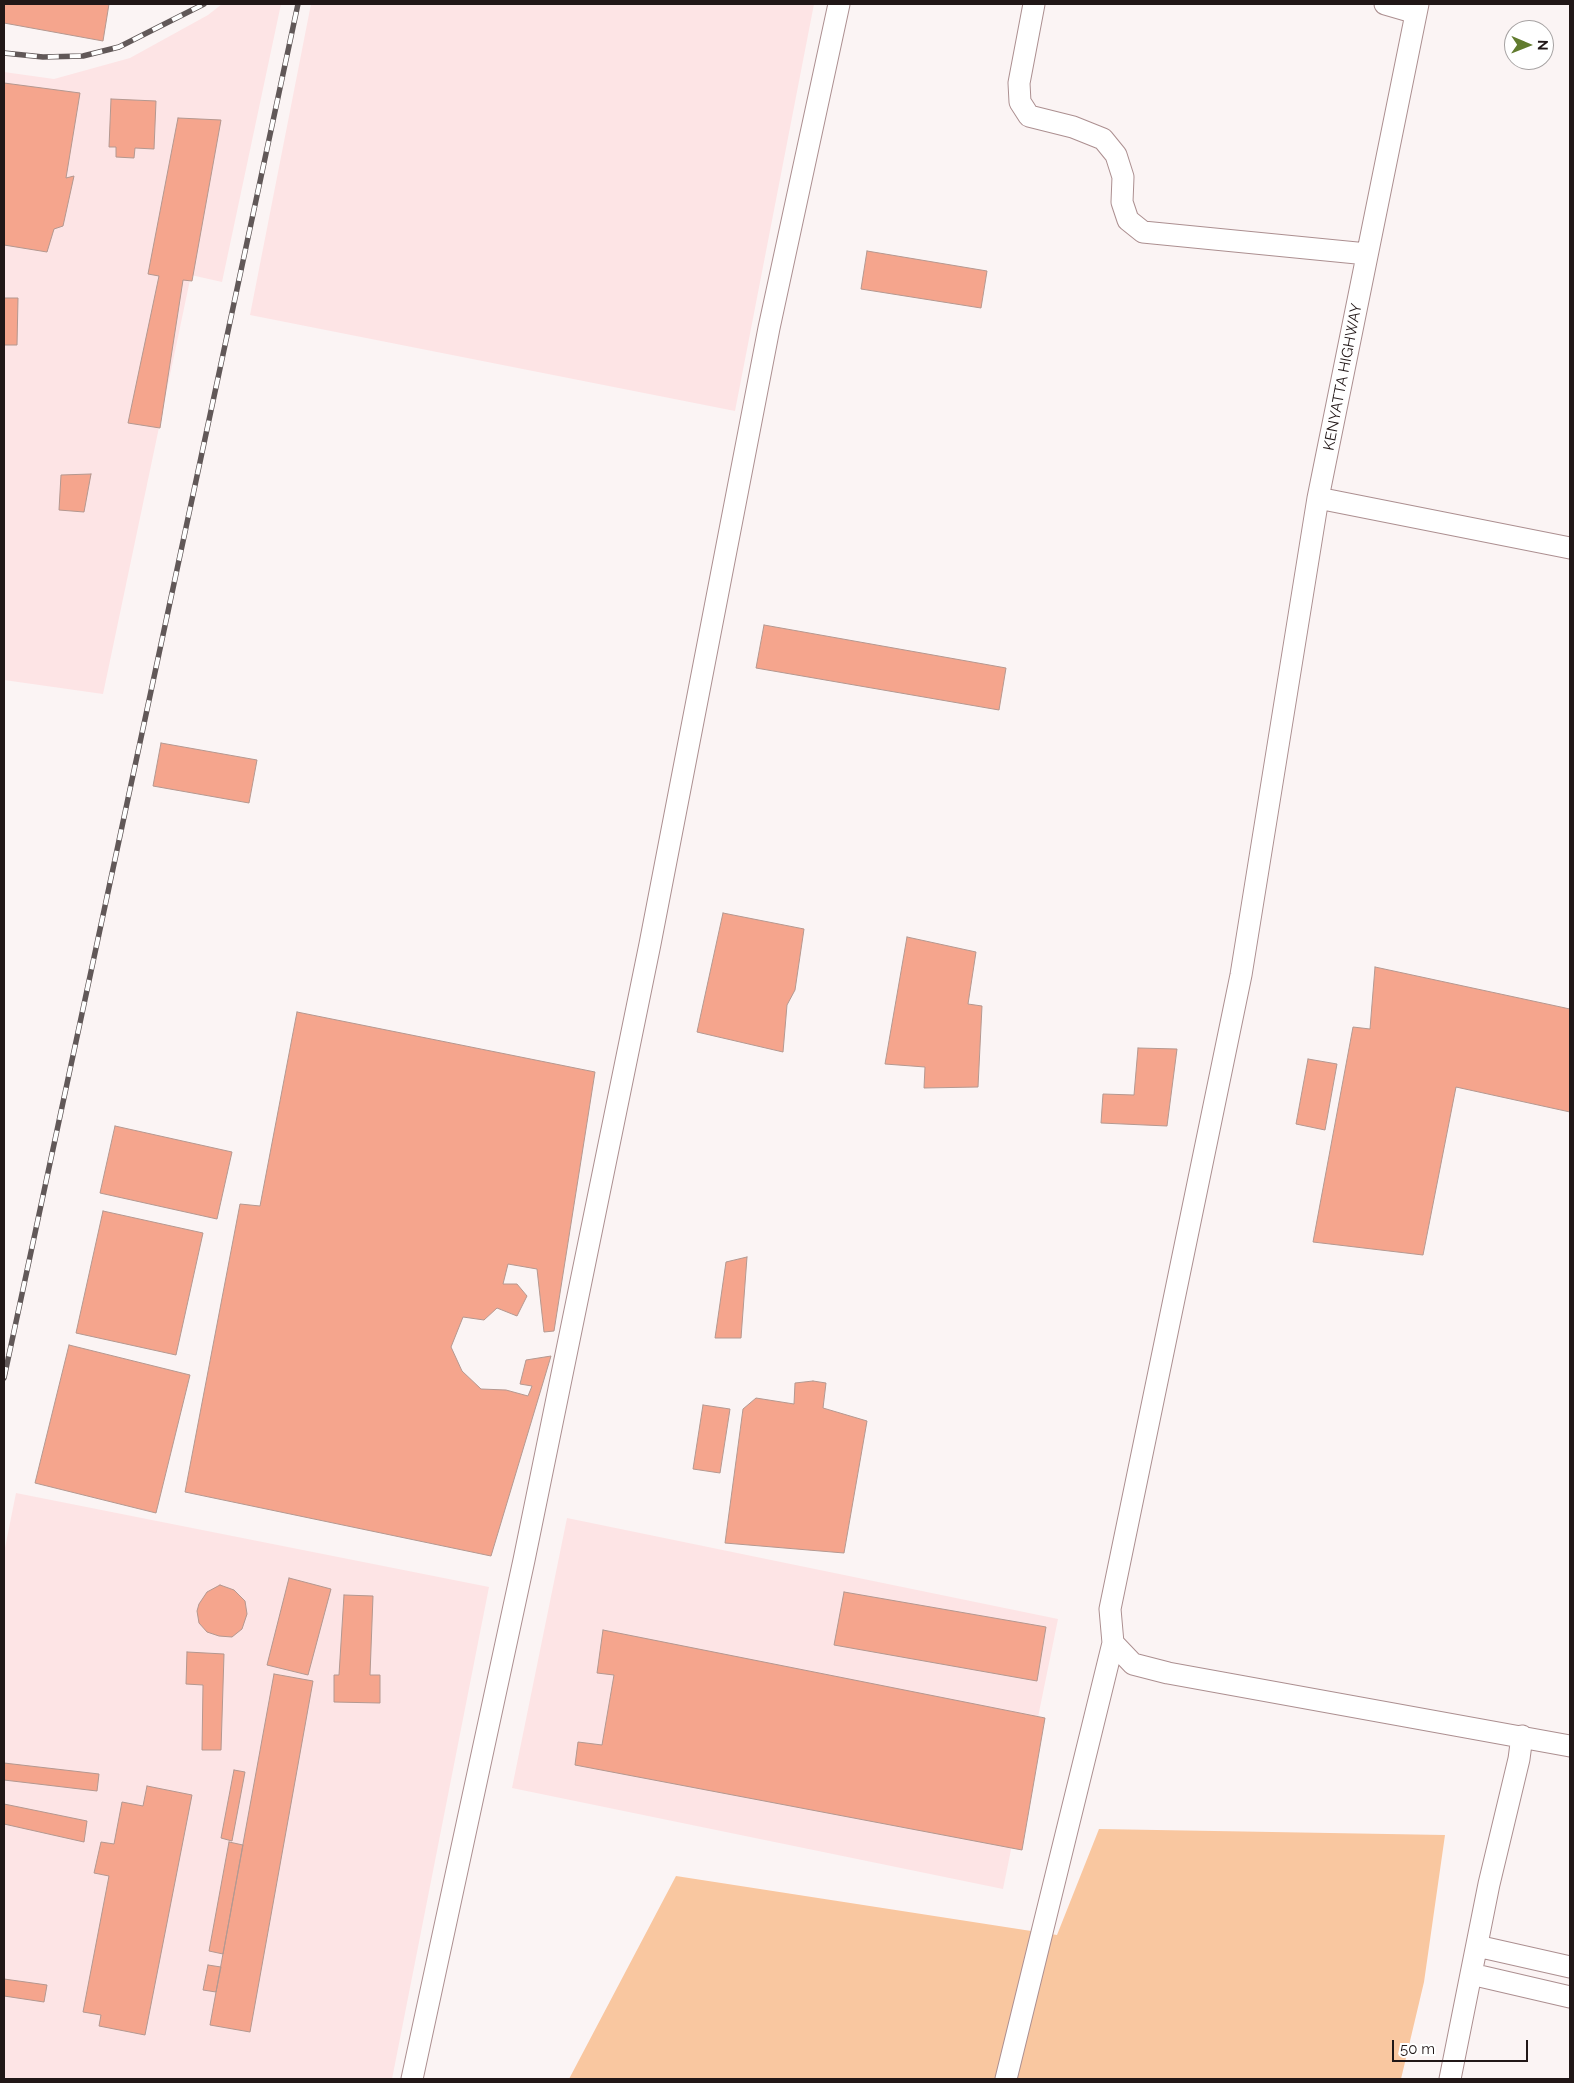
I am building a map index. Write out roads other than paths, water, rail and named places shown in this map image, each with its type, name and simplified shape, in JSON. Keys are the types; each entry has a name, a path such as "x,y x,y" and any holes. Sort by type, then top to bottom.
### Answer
{"street":[{"path":"412,2079 522,1569 640,993 769,328 838,4"},
{"path":"1034,4 1019,83 1020,102 1029,116 1073,127 1103,139 1116,155 1123,177 1122,202 1128,220 1143,232 1367,254"},
{"path":"1385,4 1417,8"},
{"name":"KENYATTA HIGHWAY","path":"1006,2079 1113,1643 1110,1609 1241,975 1318,498 1417,8"},
{"path":"1318,498 1570,548"},
{"path":"1113,1643 1133,1664 1168,1674 1570,1746"},
{"path":"1450,2079 1489,1884 1519,1759 1522,1736"},
{"path":"1477,1946 1570,1967"},
{"path":"1471,1974 1570,1997"}],"railway":[{"path":"4,53 43,57 83,56 119,47 204,4"},
{"path":"4,1378 298,4"}]}
